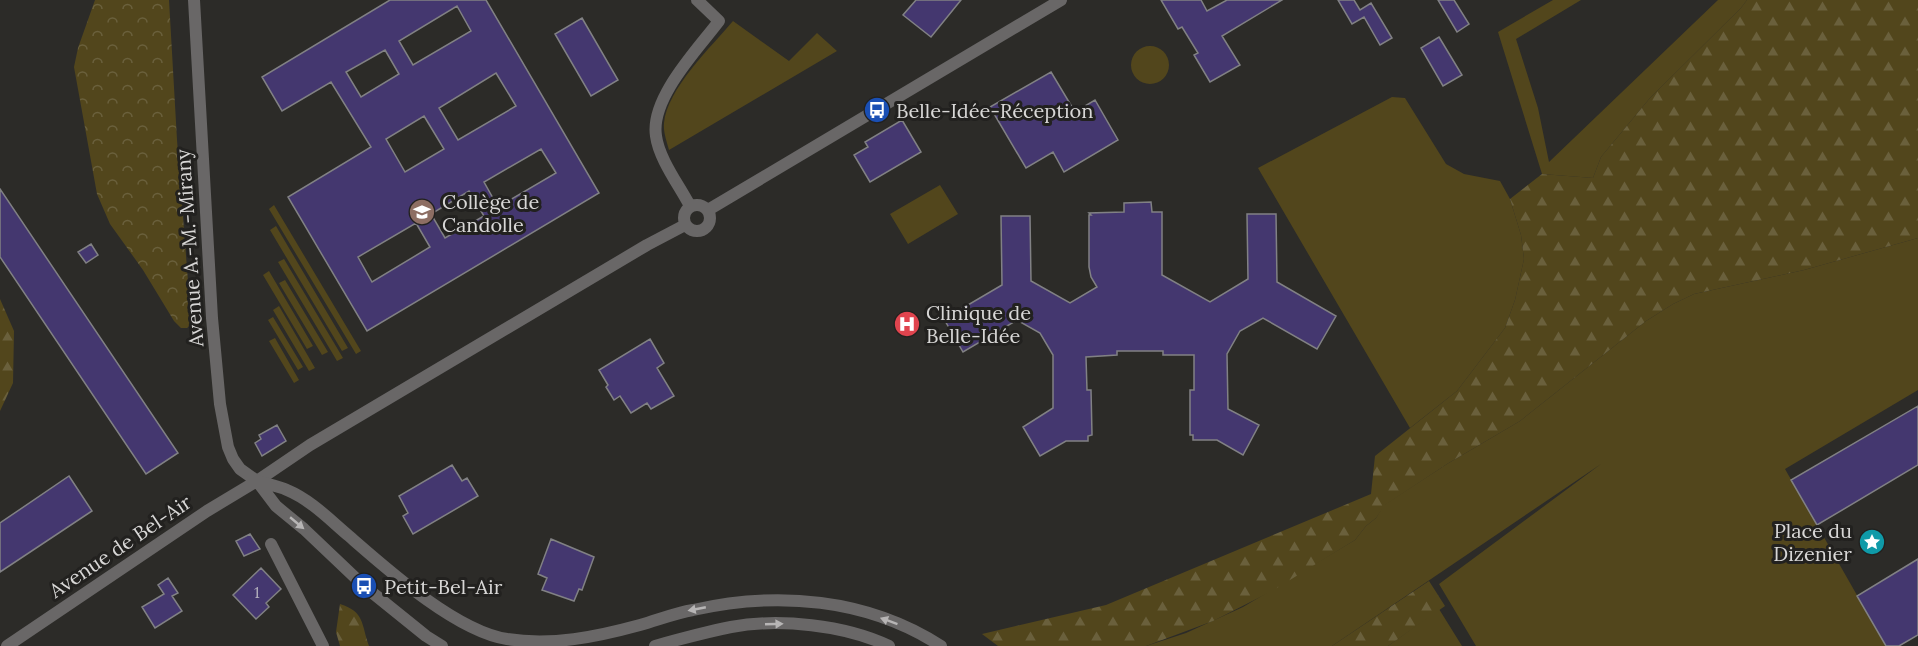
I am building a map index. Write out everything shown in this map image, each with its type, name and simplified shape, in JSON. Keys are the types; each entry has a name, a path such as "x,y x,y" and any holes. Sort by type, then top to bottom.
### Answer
{"street":[{"name":"Avenue A.-M.-Mirany","path":"194,0 212,318 222,424 233,459 240,469 257,481"},
{"path":"690,206 660,150 656,136 656,123 666,95 678,75 720,21 697,0"},
{"path":"708,210 1061,0"},
{"path":"698,205 708,210 711,217 707,228 694,231 685,225 685,213 690,206 698,205"},
{"name":"Avenue de Bel-Air","path":"8,646 207,511 310,445 685,225"},
{"path":"257,481 289,491 320,511 424,597 482,632 504,639 527,644 578,640 692,610 772,599 811,601 848,608 892,622 927,637 941,646"},
{"path":"257,481 276,506 304,529 364,586 426,636 442,646"},
{"path":"271,544 322,646"},
{"path":"655,646 734,626 778,623 846,632 889,646"}],"green space":[{"path":"95,0 169,0 191,320 187,328 181,328 174,321 143,270 110,224 97,194 74,67 78,48"},
{"path":"1553,0 1581,0 1516,39 1538,108 1549,162 1718,0 1747,0 1650,98 1601,157 1593,178 1542,174 1498,32"},
{"path":"1747,0 1918,0 1918,238 1804,270 1694,294 1673,304 1646,321 1520,421 1447,464 1385,505 1355,540 1272,591 1213,621 1146,646 998,646 982,634 1106,605 1371,494 1375,456 1457,391 1505,328 1515,300 1524,259 1521,235 1510,199 1542,174 1593,178 1601,157 1650,98"},
{"path":"733,21 789,61 817,33 837,51 669,150 664,123 673,96 691,69"},
{"path":"1150,46 1164,51 1169,65 1164,79 1150,84 1136,79 1131,65 1136,51"},
{"path":"1392,97 1405,98 1446,164 1464,174 1500,181 1510,199 1521,235 1524,259 1515,300 1505,328 1457,391 1410,428 1258,168"},
{"path":"940,185 958,214 908,244 890,214"},
{"path":"274,205 361,351 356,354 269,209"},
{"path":"276,226 348,348 342,351 270,230"},
{"path":"1918,238 1918,390 1785,469 1886,646 1476,646 1439,584 1601,464 1332,646 1146,646 1186,633 1243,607 1355,540 1376,518 1384,505 1520,421 1646,321 1673,304 1694,294 1804,270"},
{"path":"284,259 343,358 337,361 278,262"},
{"path":"269,271 313,346 307,349 263,275"},
{"path":"285,280 328,352 322,355 279,283"},
{"path":"0,299 14,331 13,383 0,411"},
{"path":"279,306 315,368 309,371 273,310"},
{"path":"273,317 303,367 298,370 268,320"},
{"path":"275,338 299,380 294,383 269,341"},
{"path":"1429,581 1445,606 1388,646 1332,646"},
{"path":"340,604 358,615 369,646 340,646 336,632"},
{"path":"1439,609 1462,646 1388,646"}],"building":[{"path":"390,0 486,0 599,193 367,331 288,197 371,147 331,82 282,111 262,77","holes":["457,6 471,31 413,65 399,41","385,50 399,74 361,97 346,72","496,73 516,106 458,140 439,108","424,116 444,149 405,172 386,139","541,149 556,173 498,207 484,182","469,191 484,216 445,238 431,214","416,223 430,247 372,282 358,257"]},
{"path":"916,0 961,0 931,37 903,15"},
{"path":"1161,0 1201,0 1207,11 1227,0 1282,0 1222,36 1240,65 1210,82 1194,55 1198,53 1182,27 1178,29"},
{"path":"1338,0 1354,0 1360,10 1371,3 1392,38 1380,45 1364,17 1352,24"},
{"path":"1438,0 1454,0 1469,24 1457,32"},
{"path":"582,18 618,80 591,96 555,34"},
{"path":"1439,37 1462,75 1443,86 1421,48"},
{"path":"1051,72 1075,112 1095,100 1118,140 1064,172 1053,152 1026,168 990,107"},
{"path":"902,120 921,152 870,182 854,155 868,147 865,142"},
{"path":"0,189 178,453 146,474 0,257"},
{"path":"1151,202 1152,212 1162,212 1162,275 1210,302 1248,279 1247,214 1276,214 1277,282 1336,316 1317,349 1263,318 1240,331 1227,354 1228,409 1259,425 1243,455 1217,440 1193,440 1193,435 1190,435 1190,390 1194,390 1194,355 1163,355 1163,351 1117,351 1117,355 1086,357 1087,390 1091,390 1092,435 1088,436 1088,441 1066,441 1040,456 1023,427 1053,408 1053,355 1040,333 1017,320 963,352 944,319 1002,285 1001,216 1030,216 1031,281 1070,303 1097,287 1091,277 1089,267 1089,215 1091,215 1089,213 1124,212 1124,203"},
{"path":"91,244 98,255 86,263 78,252"},
{"path":"650,339 664,363 657,368 674,396 651,409 647,403 631,413 620,396 614,400 599,370"},
{"path":"1918,406 1918,465 1817,525 1791,480"},
{"path":"277,425 286,441 262,456 255,443 261,439 259,435"},
{"path":"452,465 462,481 467,478 478,496 413,534 403,516 408,513 399,496"},
{"path":"69,476 92,511 0,572 0,523"},
{"path":"250,534 260,549 244,556 236,541"},
{"path":"551,539 594,557 582,590 579,589 574,601 542,590 547,578 538,574"},
{"path":"1918,559 1918,635 1899,646 1886,646 1857,596"},
{"path":"261,568 281,589 266,603 269,607 256,619 233,595"},
{"path":"168,578 178,593 172,596 182,611 155,628 142,607 164,594 158,585"}],"place":[{"name":"Belle-Idée-Réception","path":"877,110"},
{"name":"Collège de Candolle","path":"422,212"},
{"name":"Clinique de Belle-Idée","path":"907,324"},
{"name":"Place du Dizenier","path":"1872,542"},
{"name":"Petit-Bel-Air","path":"364,586"}]}
